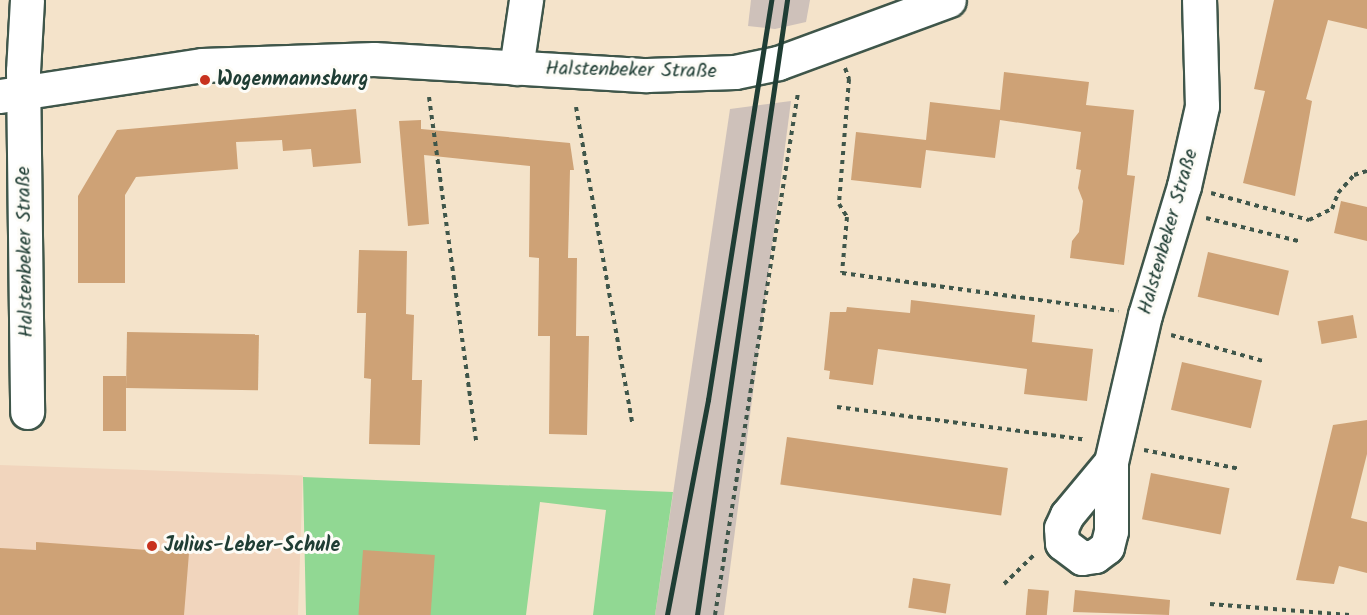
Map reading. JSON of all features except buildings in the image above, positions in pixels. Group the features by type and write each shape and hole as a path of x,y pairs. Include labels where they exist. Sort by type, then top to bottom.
{"street":[{"path":"12,94 27,0"},
{"name":"Halstenbeker Straße","path":"516,68 526,0"},
{"name":"Halstenbeker Straße","path":"27,412 12,94 202,65 374,59 647,75 711,74 761,68 836,43 949,0"},
{"name":"Halstenbeker Straße","path":"1114,453 1144,321 1181,198 1202,106 1199,0"}],"path":[{"path":"836,43 849,79 838,204 847,217 842,273 1144,321 1263,361"},
{"path":"715,615 798,93"},
{"path":"429,97 476,441"},
{"path":"576,108 632,422"},
{"path":"1181,198 1309,220 1332,209 1338,194 1354,175 1367,171"},
{"path":"1181,198 1298,241"},
{"path":"837,407 1114,453 1240,469"},
{"path":"1210,604 1350,615"}],"shaded area":[{"path":"751,0 810,0 806,22 775,29 748,26"},
{"path":"791,101 724,615 655,615 730,109"},
{"name":"Julius-Leber-Schule","path":"0,465 303,476 298,615 0,615"}],"green space":[{"path":"303,477 673,492 655,615 593,615 606,510 540,502 526,615 306,615"}],"railway":[{"path":"667,615 708,400 771,0"},
{"path":"697,615 787,0"}],"place":[{"name":"Wogenmannsburg","path":"205,80"},
{"name":"Julius-Leber-Schule","path":"152,546"}]}
